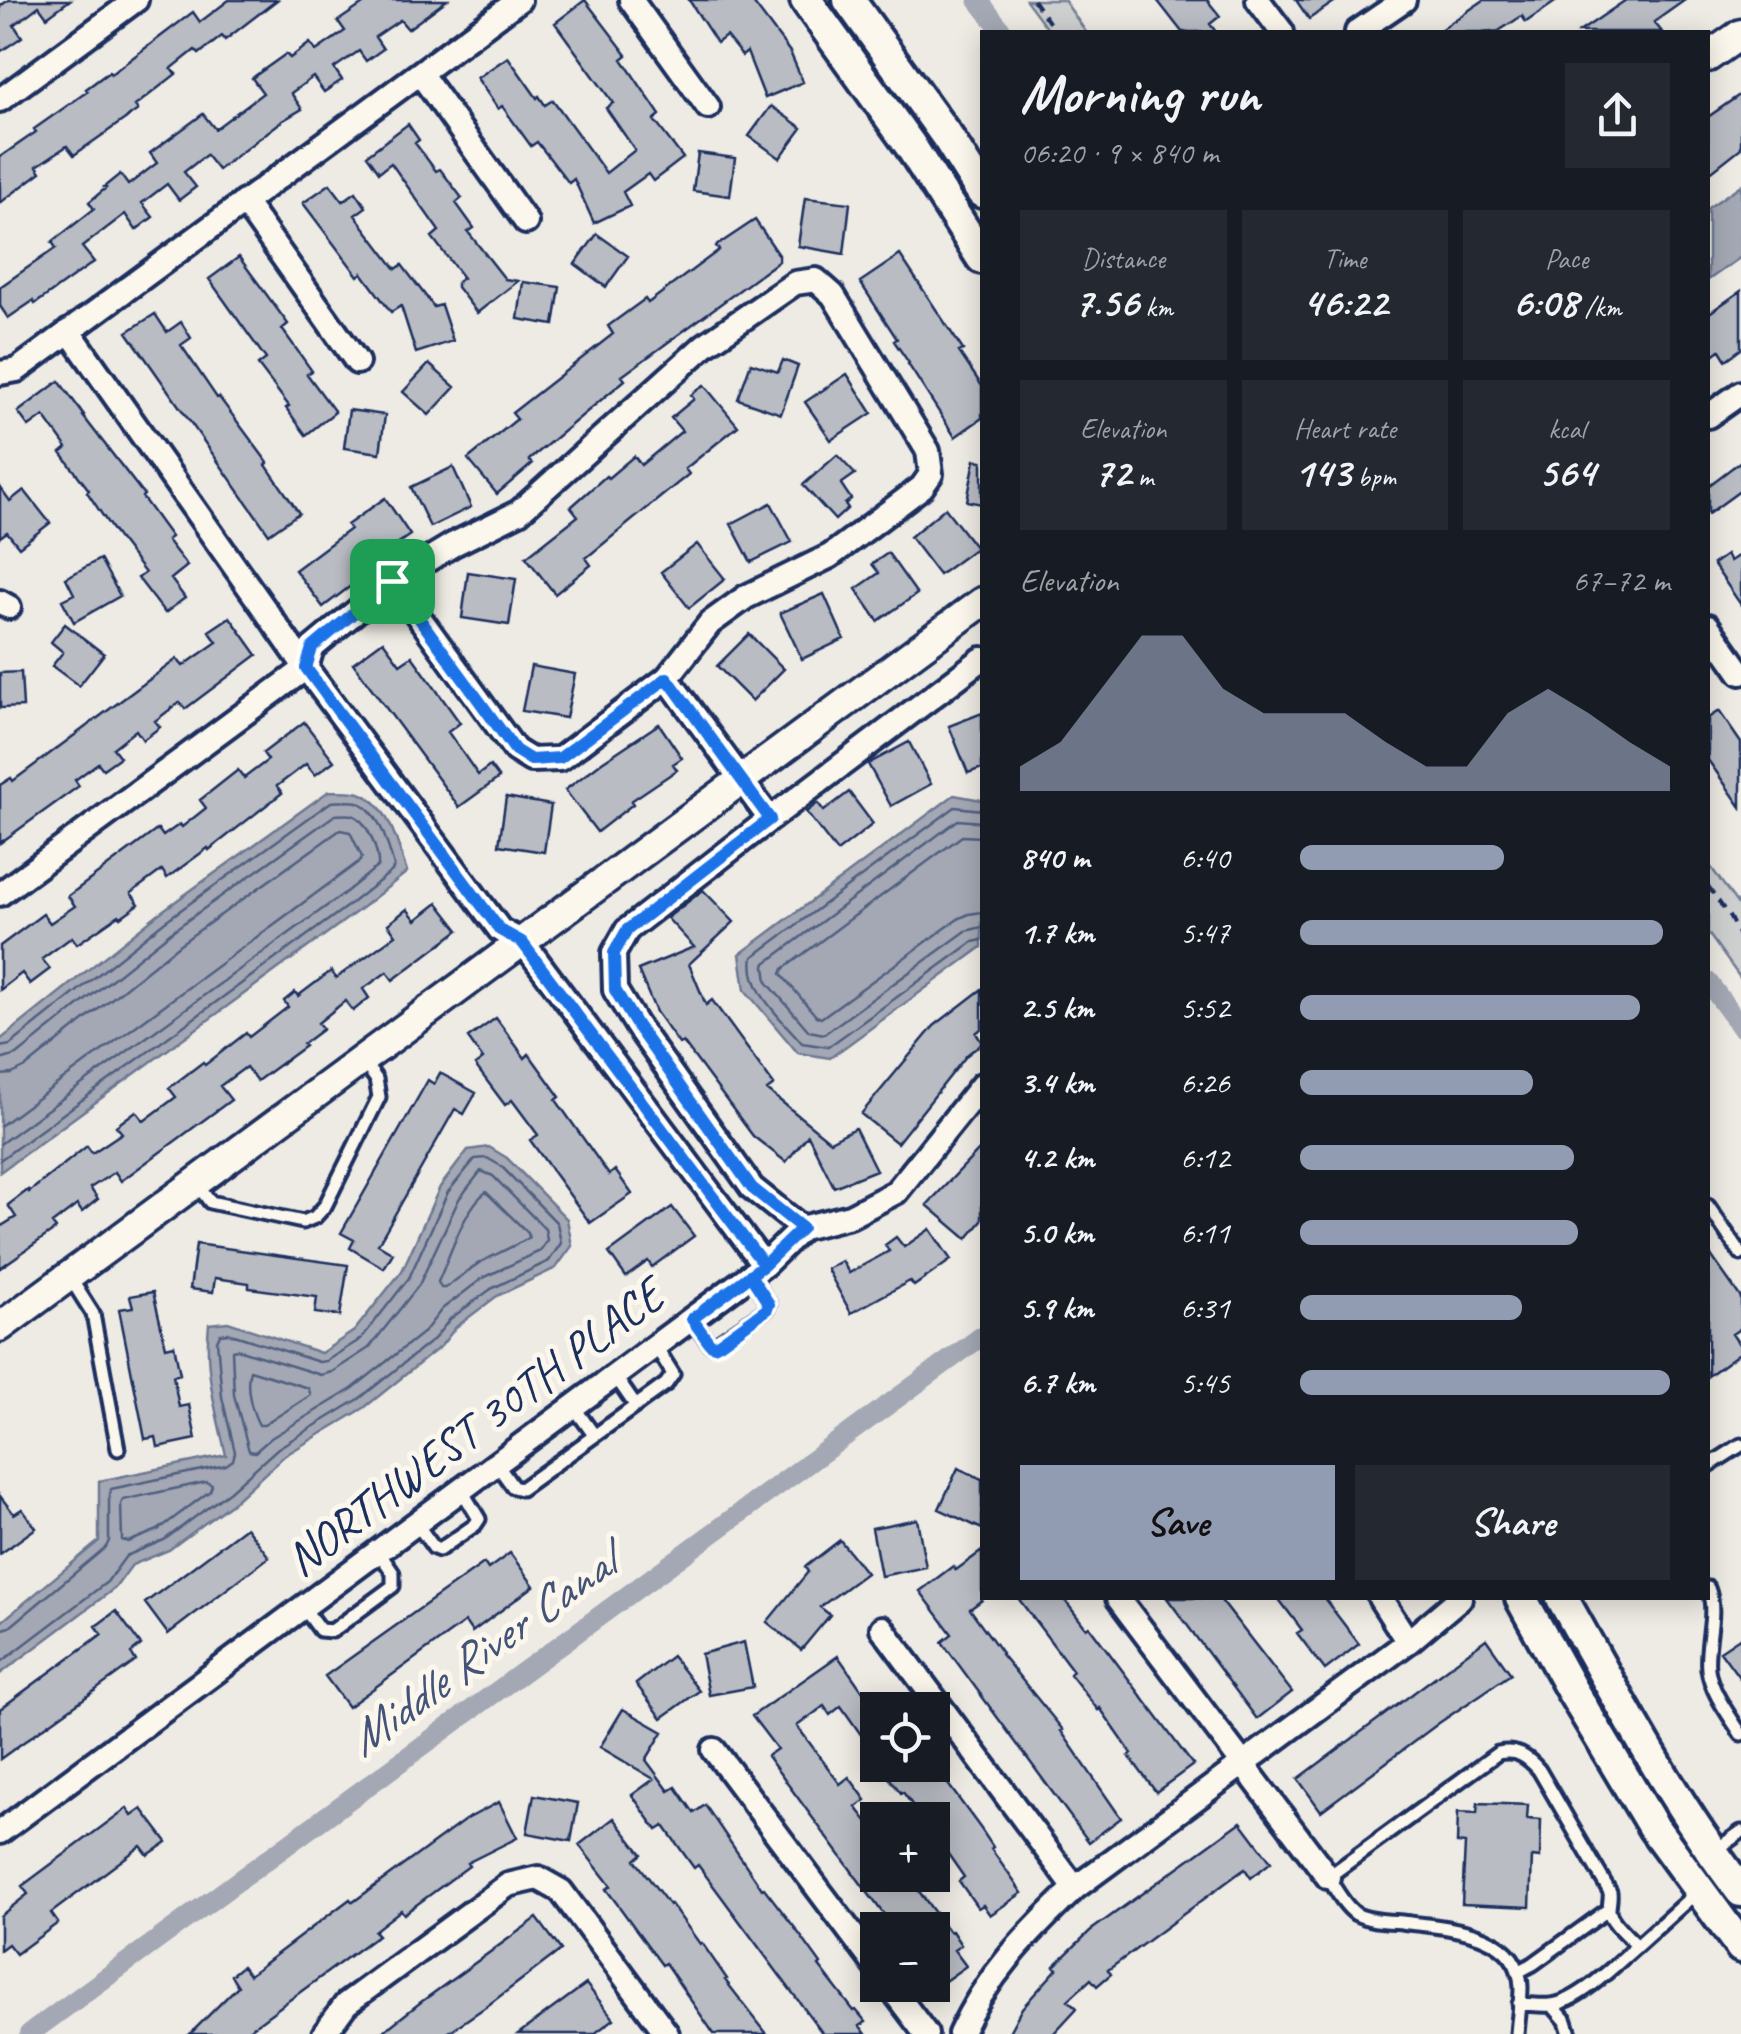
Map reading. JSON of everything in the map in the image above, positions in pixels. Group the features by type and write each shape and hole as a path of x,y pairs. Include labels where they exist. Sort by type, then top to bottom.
{"main road":[{"path":"806,0 910,145 980,255"},
{"path":"848,0 980,189"},
{"path":"1521,1600 1654,1828 1741,1948"},
{"path":"1563,1600 1661,1773 1741,1891"}],"street":[{"path":"0,100 136,0"},
{"path":"0,372 16,370 519,0"},
{"path":"631,0 708,107"},
{"path":"1258,0 1280,30"},
{"path":"1360,30 1404,0"},
{"path":"1710,56 1741,34"},
{"path":"420,73 526,222"},
{"path":"244,202 357,362"},
{"path":"0,894 306,668 312,648 392,581 519,512 705,345 795,283 816,280 833,295 928,451 931,474 922,488 830,556 746,597 710,623 667,678 560,758 531,760 515,750 392,581"},
{"path":"69,332 306,668 500,930 522,942 757,1270"},
{"path":"1710,415 1741,393"},
{"path":"0,1327 980,603"},
{"path":"1710,628 1737,658"},
{"path":"980,662 627,930 614,953 615,990 637,1026 752,1188 802,1228 850,1216 896,1192 980,1087"},
{"path":"667,678 770,819"},
{"name":"NORTHWEST 30TH PLACE","path":"0,1832 692,1319 757,1270 802,1228"},
{"path":"1120,1600 1328,1876"},
{"path":"1381,1600 1408,1642"},
{"path":"960,2034 1004,1964 1075,1888 1408,1642 1458,1600"},
{"path":"882,1628 1075,1888"},
{"path":"714,1750 860,1945"},
{"path":"324,2034 346,2004 508,1885 538,1878 561,1891 662,2032"},
{"path":"902,2002 926,2034"}],"lane":[{"path":"196,1183 210,1202 303,1222 314,1218 325,1206 378,1097 376,1078 362,1060"},
{"path":"1710,1209 1741,1254"},
{"path":"692,1319 714,1346 767,1309 769,1304 757,1270"},
{"path":"69,1276 93,1314 118,1449"},
{"path":"496,1463 513,1487 521,1489 666,1384 672,1377 671,1369 656,1346"},
{"path":"615,1376 635,1405"},
{"path":"574,1407 594,1435"},
{"path":"1710,1465 1741,1445"},
{"path":"416,1523 439,1550 476,1525 479,1519 461,1489"},
{"path":"302,1607 320,1630 332,1631 393,1586 393,1573 378,1551"},
{"path":"1710,1594 1708,1672 1741,1734"},
{"path":"1516,2034 1521,1985 1518,1972 1502,1950 1483,1936 1464,1930 1356,1914 1328,1876 1498,1753 1510,1750 1530,1760 1538,1770 1612,1901 1609,1909 1518,1972"},
{"path":"1713,1853 1741,1832"},
{"path":"1519,2004 1552,2005 1587,1988 1699,1890"},
{"path":"1609,1909 1612,1918 1637,1946"},
{"path":"1552,2005 1566,2021 1570,2034"}],"path":[{"path":"1034,0 1055,30"},
{"path":"1710,889 1741,940"}],"shaded area":[{"path":"1026,0 1064,0 1085,30 1048,30"},
{"path":"1710,866 1741,909 1741,979 1710,936"}],"water":[{"path":"1741,185 1741,257 1710,279 1710,207"},
{"path":"329,791 359,793 380,808 392,828 407,872 0,1172 0,1040 158,914"},
{"path":"954,795 980,800 980,948 830,1058 798,1053 745,990 740,954"},
{"path":"489,1147 507,1158 567,1219 572,1246 556,1268 497,1296 364,1408 284,1456 237,1499 169,1550 132,1565 115,1588 0,1674 0,1623 99,1541 99,1481 226,1455 210,1374 209,1324 228,1322 321,1353 354,1331 402,1271 440,1187 468,1150"}],"building":[{"path":"9,0 70,0 47,17 39,6 14,25 22,37 0,52 0,6"},
{"path":"229,0 277,0 225,40 222,36 199,54 195,50 171,69 176,74 135,106 138,110 74,155 67,146 37,166 41,172 0,203 0,157 193,12 200,22"},
{"path":"369,0 447,0 408,29 400,20 375,37 383,49 366,61 359,51 334,68 342,80 324,92 313,77 291,93 302,109 218,170 206,155 184,172 196,187 179,200 167,184 142,203 153,217 136,230 125,214 82,247 94,262 35,304 33,301 8,318 0,306 0,287 56,248 52,242 94,209 89,202 104,187 120,174 128,185 157,163 150,153 203,114 215,129 263,93 252,78 310,43 316,51 345,31 338,21"},
{"path":"585,0 627,55 622,59 660,115 654,120 683,158 653,181 648,174 623,192 630,206 594,223 574,179 569,183 537,142 531,146 477,78 508,57 537,98 545,105 553,100 606,173 635,150 606,108 613,103 555,23"},
{"path":"689,0 751,0 790,52 803,82 765,98 747,52 742,56 726,36 717,43"},
{"path":"1157,0 1207,0 1220,16 1210,24 1214,30 1180,30"},
{"path":"1296,0 1337,0 1309,19"},
{"path":"1484,0 1558,0 1526,22 1522,16 1500,30 1440,30"},
{"path":"1626,0 1685,0 1654,22 1660,30 1582,30"},
{"path":"1741,94 1741,148 1710,172 1710,116"},
{"path":"771,106 802,128 780,158 749,136"},
{"path":"408,124 419,140 415,143 462,198 456,203 474,228 468,232 505,279 518,281 477,313 457,287 463,278 432,237 439,231 391,163 379,172 367,155"},
{"path":"698,153 735,158 730,196 693,191"},
{"path":"330,184 343,201 356,192 366,207 355,215 396,269 402,265 434,307 441,305 453,341 416,353 401,306 391,312 362,273 358,276 303,203"},
{"path":"805,198 850,203 844,254 798,246"},
{"path":"755,220 779,255 779,261 622,376 625,380 529,460 532,464 497,494 468,459 517,419 512,413 613,334 608,326 645,299 648,303 719,250 716,246"},
{"path":"597,234 628,256 606,287 575,264"},
{"path":"900,255 963,350 959,352 980,383 980,419 955,437 860,282"},
{"path":"239,257 288,324 282,329 312,371 307,374 335,412 306,435 258,365 266,359 209,279"},
{"path":"523,282 560,287 554,325 518,319"},
{"path":"1741,291 1741,349 1726,360 1720,350 1710,358 1710,313"},
{"path":"155,314 167,332 181,322 191,338 181,345 268,463 299,513 269,534 127,332"},
{"path":"783,360 798,366 781,414 738,399 751,363 778,372"},
{"path":"429,364 455,387 429,415 403,392"},
{"path":"847,374 872,413 831,440 805,402"},
{"path":"59,381 144,495 171,537 167,540 187,566 171,579 185,598 165,613 138,578 145,573 61,453 67,448 44,416 29,427 18,412"},
{"path":"704,385 738,426 685,469 689,474 586,558 591,565 555,594 526,557 578,516 571,507 606,476 634,456 641,465 682,431 671,418"},
{"path":"349,410 385,415 380,453 344,448"},
{"path":"837,455 855,474 841,484 851,499 845,504 848,508 835,520 803,485"},
{"path":"975,460 980,461 980,504 967,501"},
{"path":"1741,461 1741,490 1710,513 1710,484"},
{"path":"453,467 471,507 430,527 411,487"},
{"path":"0,487 10,501 24,490 50,523 19,547 7,532 0,537"},
{"path":"385,498 410,535 355,573 360,579 323,607 295,570"},
{"path":"771,503 792,542 751,562 731,524"},
{"path":"945,508 976,548 939,575 910,537"},
{"path":"697,544 725,579 689,608 661,572"},
{"path":"888,553 917,594 878,621 856,589 879,573 872,564"},
{"path":"1741,554 1741,605 1713,564 1726,555 1730,561"},
{"path":"100,559 120,596 74,622 62,600 74,594 66,578"},
{"path":"468,572 516,579 509,625 462,618"},
{"path":"824,594 844,639 802,659 780,613"},
{"path":"230,617 257,655 185,709 180,702 155,721 160,727 143,740 136,730 113,748 120,757 103,769 98,763 75,780 79,786 0,843 0,785 11,778 13,781 177,659 183,666 217,642 209,631"},
{"path":"65,624 104,654 79,686 52,666 63,652 51,642"},
{"path":"749,634 784,669 752,701 717,666"},
{"path":"383,641 400,664 412,656 460,723 448,732 478,775 490,766 499,778 459,807 353,663"},
{"path":"531,666 575,674 566,718 522,711"},
{"path":"21,672 23,707 0,708 0,673"},
{"path":"1719,711 1741,743 1741,807 1710,763 1710,717"},
{"path":"980,714 980,769 968,773 949,726"},
{"path":"304,722 334,761 315,775 306,764 277,786 282,793 209,850 167,878 162,870 131,893 139,904 77,944 72,937 42,959 50,969 30,984 22,973 0,990 0,946 43,914 50,923 75,906 68,896 158,829 163,836 180,824 182,827 206,808 200,800 238,770 244,778 268,760 263,753"},
{"path":"659,724 682,758 673,764 677,770 631,801 633,804 597,832 565,790"},
{"path":"909,742 931,784 891,806 868,764"},
{"path":"849,792 873,824 837,852 806,812 818,803 824,811"},
{"path":"506,797 551,805 544,852 499,845"},
{"path":"703,890 734,922 689,964 706,1005 712,1000 774,1085 767,1090 830,1141 855,1128 876,1170 834,1187 808,1135 786,1162 753,1136 656,1012 638,970 694,947 667,918"},
{"path":"438,903 459,930 393,980 387,972 363,989 369,998 353,1011 345,1001 318,1023 323,1029 305,1046 257,1081 246,1067 220,1086 231,1100 121,1181 115,1172 90,1188 98,1199 82,1212 77,1205 52,1224 56,1229 0,1268 0,1227 16,1217 8,1205 87,1146 92,1153 122,1133 116,1126 136,1111 144,1121 176,1097 169,1088 246,1033 249,1037 288,1007 284,1001 295,992 298,996 331,971 336,978 396,935 388,924 407,909 416,920"},
{"path":"980,991 980,1030 976,1033 980,1045 967,1055 897,1143 861,1114 934,1026"},
{"path":"496,1018 560,1097 556,1100 609,1175 615,1170 632,1194 590,1223 530,1140 538,1135 512,1100 505,1105 475,1065 483,1059 468,1038"},
{"path":"440,1073 476,1093 464,1114 455,1109 378,1244 393,1253 384,1268 350,1248 354,1240 341,1233 428,1080 434,1084"},
{"path":"980,1149 980,1223 967,1239 927,1205"},
{"path":"672,1207 694,1236 652,1267 648,1261 626,1277 609,1253"},
{"path":"930,1229 951,1260 914,1286 910,1281 851,1313 827,1269 842,1261 849,1273 889,1251 885,1245 896,1237 904,1247"},
{"path":"196,1244 348,1265 340,1316 315,1313 317,1297 249,1288 249,1283 215,1278 213,1292 190,1289"},
{"path":"1710,1254 1741,1298 1741,1328 1732,1334 1741,1352 1710,1375"},
{"path":"153,1292 166,1347 174,1345 180,1374 173,1376 179,1407 189,1405 196,1439 158,1447 156,1437 145,1439 119,1309 133,1307 130,1296"},
{"path":"958,1468 980,1478 980,1528 939,1509"},
{"path":"0,1496 14,1514 22,1509 36,1528 0,1554"},
{"path":"917,1519 926,1567 881,1576 872,1528"},
{"path":"246,1527 269,1557 168,1634 145,1603"},
{"path":"840,1540 866,1573 820,1607 830,1615 801,1650 767,1622 808,1572 805,1567"},
{"path":"980,1552 982,1600 970,1609 1063,1730 1121,1818 1089,1842 942,1642 952,1634 920,1591 953,1566 956,1570"},
{"path":"510,1553 534,1586 472,1632 465,1622 348,1707 325,1676 484,1563 488,1569"},
{"path":"1020,1600 1065,1600 1086,1628 1089,1626 1193,1765 1156,1792 1100,1708 1070,1674 1073,1671"},
{"path":"1168,1600 1221,1600 1292,1692 1257,1719"},
{"path":"1280,1600 1326,1600 1359,1644 1325,1670 1297,1633 1302,1630"},
{"path":"116,1611 141,1645 131,1653 136,1661 0,1759 0,1709 102,1634 96,1626"},
{"path":"1741,1637 1741,1680 1720,1651"},
{"path":"1486,1639 1511,1674 1321,1811 1298,1779"},
{"path":"744,1642 753,1687 709,1695 701,1654"},
{"path":"672,1656 699,1691 662,1718 636,1684"},
{"path":"838,1656 863,1692 860,1692 860,1733 841,1706 830,1715 824,1706 797,1726 840,1784 849,1777 866,1800 856,1807 860,1812 860,1882 767,1756 777,1749 752,1716"},
{"path":"623,1709 663,1732 646,1760 669,1791 676,1787 694,1813 705,1805 819,1966 866,2022 860,2026 866,2034 823,2034 698,1865 694,1868 664,1826 657,1830 632,1795 654,1779 600,1747"},
{"path":"892,1782 946,1782 1022,1893 990,1915 983,1905 978,1908 959,1881 964,1877 950,1857 950,1802 910,1802"},
{"path":"534,1795 578,1803 571,1841 527,1833"},
{"path":"499,1802 517,1838 467,1863 469,1866 404,1914 401,1910 374,1931 378,1935 243,2034 190,2034 238,1986 231,1975 242,1966 249,1975 350,1899 353,1902 465,1820"},
{"path":"1478,1803 1528,1805 1527,1819 1541,1820 1540,1858 1532,1857 1530,1907 1462,1904 1465,1844 1457,1843 1458,1812 1477,1813"},
{"path":"127,1808 132,1816 142,1809 167,1842 148,1855 141,1846 51,1913 58,1923 16,1954 8,1944 0,1950 0,1916 28,1894 22,1886"},
{"path":"614,1818 642,1854 635,1860 702,1943 767,2034 714,2034 665,1963 662,1965 606,1889 611,1886 579,1845"},
{"path":"1241,1822 1271,1862 1251,1878 1245,1869 1235,1876 1108,1970 1111,1974 1097,1986 1091,1979 1068,2000 1077,2008 1053,2034 1008,2034 1022,2008 1057,1969 1054,1966 1090,1931"},
{"path":"867,1892 920,1892 934,1912 882,1912"},
{"path":"537,1918 561,1950 487,2006 446,2034 380,2034 421,2002"},
{"path":"950,1932 961,1945 954,1950 966,1966 950,1977"},
{"path":"586,1984 614,2019 594,2034 518,2034"}],"waterway":[{"path":"978,0 1001,30"},
{"path":"1710,985 1741,1027"},
{"name":"Middle River Canal","path":"29,2034 980,1337"}],"route":[{"path":"392,581 312,648 306,668 500,930 522,942 764,1265 750,1275 692,1319 714,1346 767,1309 767,1298 750,1275 764,1265 802,1228 752,1188 637,1026 615,990 614,953 627,930 770,819 667,678 560,758 531,760 515,750 392,581"}]}
